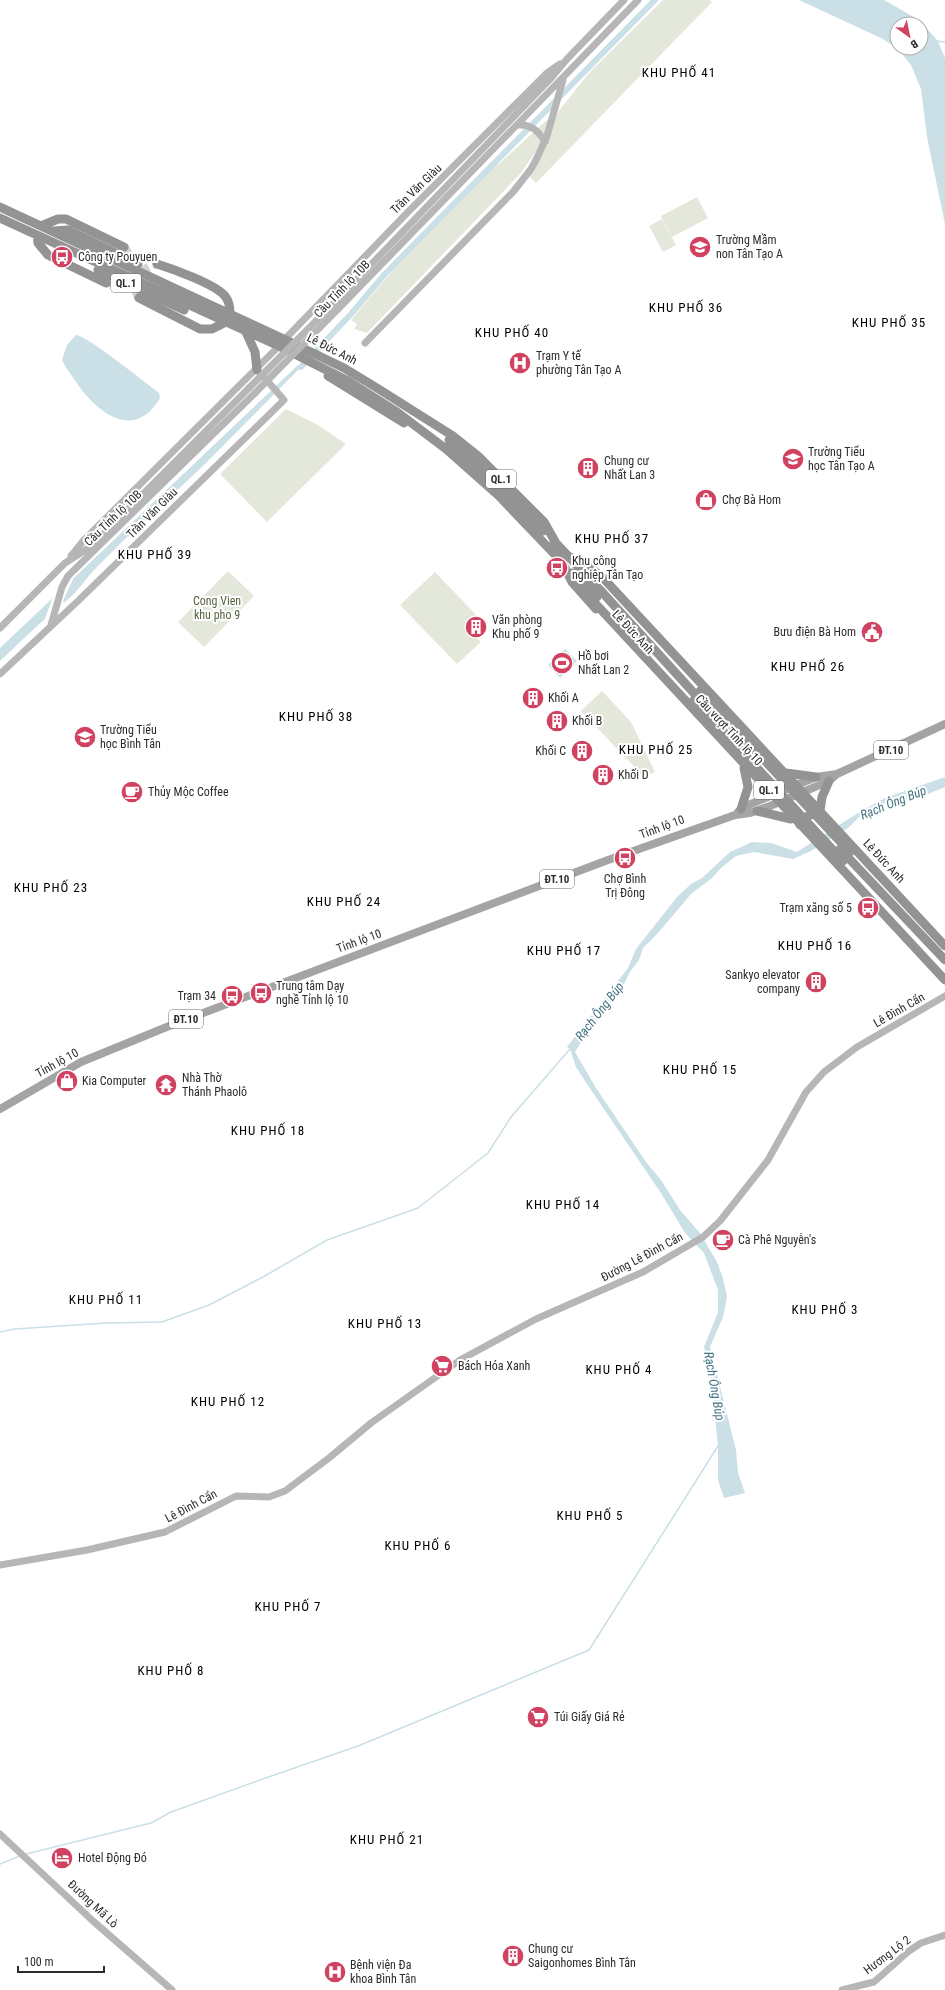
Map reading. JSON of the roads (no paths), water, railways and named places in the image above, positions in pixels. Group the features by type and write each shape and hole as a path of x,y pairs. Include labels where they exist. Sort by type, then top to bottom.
{"highway":[{"name":"Lê Đức Anh","path":"0,207 53,231 68,230 198,293 244,330 282,342"},
{"name":"Lê Đức Anh","path":"0,218 48,240 56,251 166,302 196,314 228,318 282,342 309,357 360,377 433,425 557,544 578,589 837,869"},
{"path":"41,226 58,219 66,219 124,246"},
{"path":"37,235 38,243 48,255 106,283"},
{"path":"139,298 200,329 212,329 228,318 228,302 220,291 181,272 157,264"},
{"path":"244,330 255,352 257,370"},
{"name":"Lê Đức Anh","path":"309,357 321,371 378,408 407,425 426,432 499,496 565,559 592,569 604,579 804,792 945,946"},
{"name":"Cầu vượt Tỉnh lộ 10","path":"565,559 582,571 599,595 945,980"},
{"name":"Cầu vượt Tỉnh lộ 10","path":"565,559 581,582 599,595 679,678 945,960"},
{"name":"Cầu vượt Tỉnh lộ 10","path":"599,595 945,954"},
{"name":"Cầu vượt Tỉnh lộ 10","path":"599,595 945,972"},
{"path":"705,727 714,725 720,720 725,709"},
{"path":"738,812 748,787 743,767 757,760 762,747"},
{"path":"786,773 816,777"},
{"path":"799,827 808,816 820,811 824,791 829,781"},
{"path":"756,811 791,818"},
{"path":"837,869 844,860 851,855 860,853"},
{"name":"QL.1","path":"837,869 945,985"}],"main road":[{"name":"Trần Văn Giàu","path":"0,628 67,562 84,540 257,370 282,342 408,212 547,73 566,59 624,0"},
{"name":"Cầu Tỉnh lộ 10B","path":"51,626 62,587 68,576 279,369 519,125 638,0"},
{"name":"Trần Văn Giàu","path":"560,68 566,59"},
{"name":"Cầu Tỉnh lộ 10B","path":"67,562 95,541 302,336 560,68"},
{"path":"365,343 513,192 531,169 545,139 564,78"},
{"path":"519,125 534,128 545,139"},
{"name":"Trần Văn Giàu","path":"0,674 284,400 257,370"},
{"name":"Tỉnh lộ 10","path":"738,812 756,811 778,804 829,781 837,774 945,724"},
{"name":"Tỉnh lộ 10","path":"0,1109 77,1064 179,1022 556,879 738,812 770,796 816,777 837,774"},
{"name":"Lê Đình Cẩn","path":"863,1043 945,996"},
{"name":"Đường Lê Đình Cẩn","path":"371,1423 448,1368 474,1352 536,1319 637,1275 703,1237 720,1220 768,1160 806,1092 824,1072 863,1043"},
{"name":"Lê Đình Cẩn","path":"0,1565 83,1551 165,1532 236,1496 269,1497 284,1491 303,1478 371,1423"},
{"name":"Đường Mã Lò","path":"0,1834 93,1921 172,1990"},
{"name":"Hương Lộ 2","path":"842,1990 874,1982 909,1951 921,1943 945,1935"}],"water":[{"path":"799,0 884,0 912,16 889,16 889,43"},
{"path":"929,31 938,41 945,58 945,224 927,137 921,89 911,65 904,56 929,56"},
{"path":"76,335 102,350 159,393 160,398 149,412 138,419 126,420 114,417 103,411 92,402 82,391 62,360 67,345"},
{"path":"298,365 301,367 204,465 124,540 93,571 74,594 0,661 0,648"},
{"name":"Hồ bơi Nhất Lan 2","path":"565,649 577,661 560,678 548,665"},
{"name":"Rạch Ông Búp","path":"945,777 945,787 913,800 886,803 859,817 848,828 811,851 793,859 754,852 736,856 722,867 712,878 691,894 658,933 643,948 639,960 630,972 624,984 586,1034 575,1052 596,1088 646,1162 661,1180 680,1210 700,1233 717,1262 723,1278 727,1297 723,1317 710,1347 736,1450 738,1473 745,1493 724,1498 718,1480 718,1446 711,1376 704,1347 718,1312 718,1290 704,1253 685,1233 661,1193 576,1067 570,1049 567,1047 628,968 636,949 677,897 691,884 702,878 730,852 752,842 771,843 797,852 861,811 885,798"}],"waterway":[{"path":"301,367 351,314 385,274 655,0"},
{"path":"937,41 945,42"},
{"path":"0,1332 15,1329 106,1323 162,1322 209,1305 263,1277 327,1240 418,1208 488,1153 511,1117 570,1049"},
{"path":"26,1854 151,1823 171,1812 358,1746 589,1650 718,1446"},
{"path":"0,1864 20,1856"}],"tunnel":[{"path":"106,283 118,280 126,270 128,258 124,247"},
{"path":"139,298 136,288 139,277 147,268 157,264"}],"place":[{"name":"Trường Mầm non Tân Tạo A","path":"700,247"},
{"name":"Công ty Pouyuen","path":"62,257"},
{"name":"Trạm Y tế phường Tân Tạo A","path":"520,363"},
{"name":"Trường Tiểu học Tân Tạo A","path":"793,459"},
{"name":"Chung cư Nhất Lan 3","path":"588,468"},
{"name":"Chợ Bà Hom","path":"706,500"},
{"name":"Khu công nghiệp Tân Tạo","path":"557,568"},
{"name":"Văn phòng Khu phố 9","path":"476,627"},
{"name":"Bưu điện Bà Hom","path":"872,632"},
{"name":"Hồ bơi Nhất Lan 2","path":"562,663"},
{"name":"Khối A","path":"533,698"},
{"name":"Khối B","path":"557,721"},
{"name":"Trường Tiểu học Bình Tân","path":"85,737"},
{"name":"Khối C","path":"582,751"},
{"name":"Khối D","path":"603,775"},
{"name":"Thủy Mộc Coffee","path":"132,792"},
{"name":"Chợ Bình Trị Đông","path":"625,858"},
{"name":"Trạm xăng số 5","path":"868,908"},
{"name":"Sankyo elevator company","path":"816,982"},
{"name":"Trung tâm Dạy nghề Tỉnh lộ 10","path":"261,993"},
{"name":"Trạm 34","path":"232,996"},
{"name":"Kia Computer","path":"67,1081"},
{"name":"Nhà Thờ Thánh Phaolô","path":"166,1085"},
{"name":"Cà Phê Nguyễn's","path":"723,1240"},
{"name":"Bách Hóa Xanh","path":"442,1366"},
{"name":"Túi Giấy Giá Rẻ","path":"538,1717"},
{"name":"Hotel Động Đó","path":"62,1858"},
{"name":"Chung cư Saigonhomes Bình Tân","path":"513,1956"},
{"name":"Bệnh viện Đa khoa Bình Tân","path":"335,1972"}],"district":[{"name":"KHU PHỐ 41","path":"679,72"},
{"name":"KHU PHỐ 36","path":"686,307"},
{"name":"KHU PHỐ 35","path":"889,322"},
{"name":"KHU PHỐ 40","path":"512,332"},
{"name":"KHU PHỐ 37","path":"612,538"},
{"name":"KHU PHỐ 39","path":"155,554"},
{"name":"KHU PHỐ 26","path":"808,666"},
{"name":"KHU PHỐ 38","path":"316,716"},
{"name":"KHU PHỐ 25","path":"656,749"},
{"name":"KHU PHỐ 23","path":"51,887"},
{"name":"KHU PHỐ 24","path":"344,901"},
{"name":"KHU PHỐ 16","path":"815,945"},
{"name":"KHU PHỐ 17","path":"564,950"},
{"name":"KHU PHỐ 15","path":"700,1069"},
{"name":"KHU PHỐ 18","path":"268,1130"},
{"name":"KHU PHỐ 14","path":"563,1204"},
{"name":"KHU PHỐ 11","path":"106,1299"},
{"name":"KHU PHỐ 3","path":"825,1309"},
{"name":"KHU PHỐ 13","path":"385,1323"},
{"name":"KHU PHỐ 4","path":"619,1369"},
{"name":"KHU PHỐ 12","path":"228,1401"},
{"name":"KHU PHỐ 5","path":"590,1515"},
{"name":"KHU PHỐ 6","path":"418,1545"},
{"name":"KHU PHỐ 7","path":"288,1606"},
{"name":"KHU PHỐ 8","path":"171,1670"},
{"name":"KHU PHỐ 21","path":"387,1839"}],"park label":[{"name":"Cong Vien khu pho 9","path":"217,608"}]}
